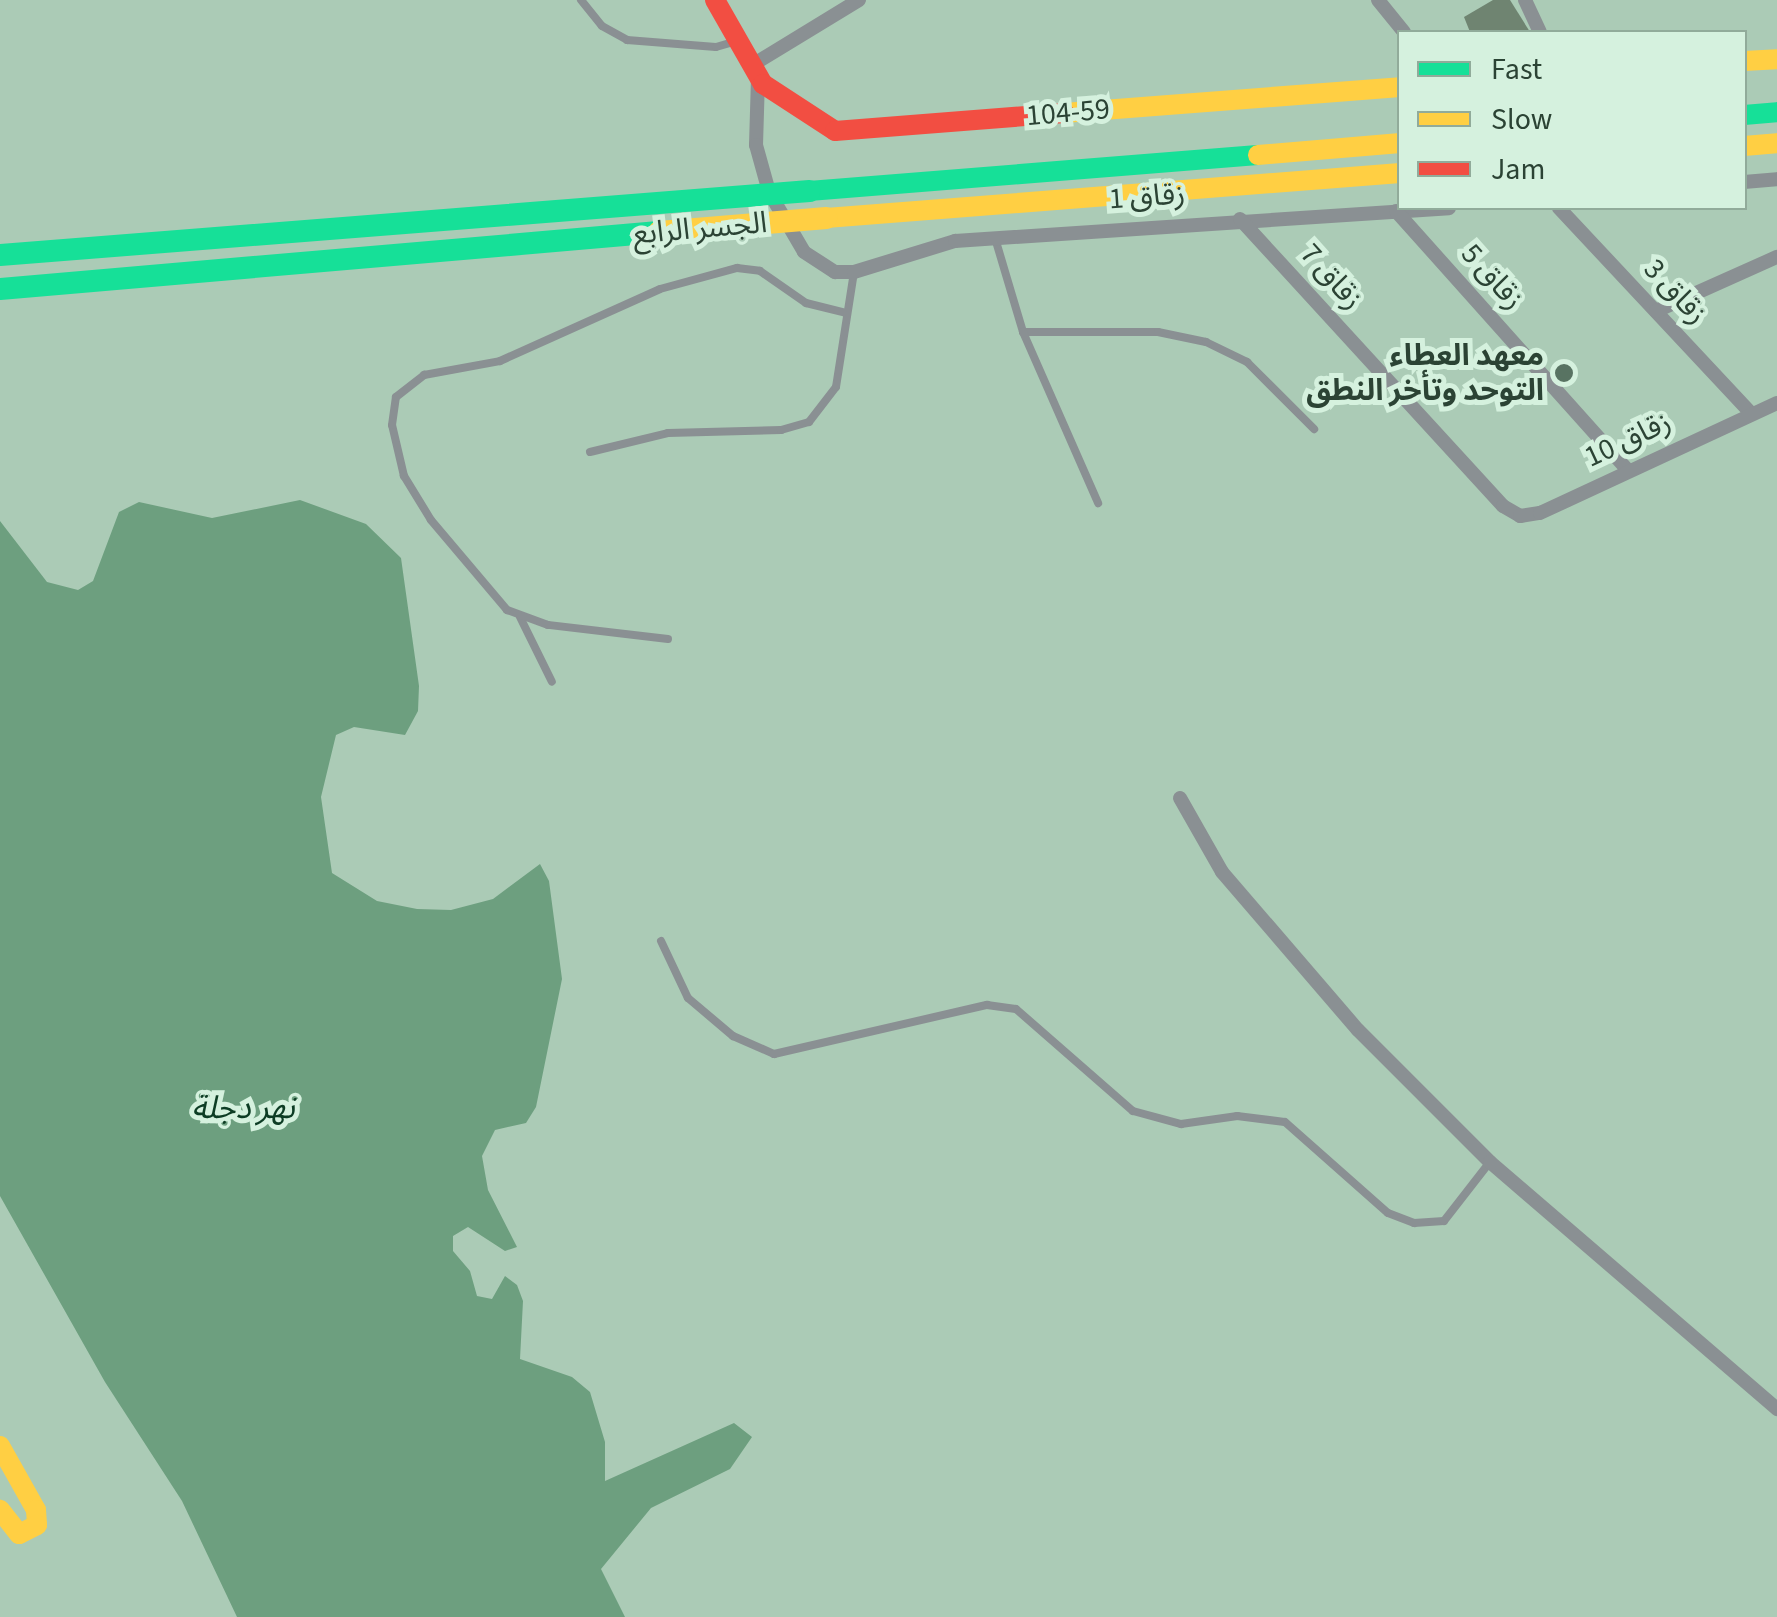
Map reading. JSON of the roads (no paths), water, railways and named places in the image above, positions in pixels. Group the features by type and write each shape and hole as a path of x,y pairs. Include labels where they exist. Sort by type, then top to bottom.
{"main road":[{"path":"715,0 756,69"},
{"path":"1747,61 1777,59"},
{"name":"104-59","path":"756,69 806,118 842,131 1397,86"},
{"path":"1747,115 1777,112"},
{"name":"الجسر الرابع","path":"0,255 1397,143"},
{"path":"1747,146 1777,144"},
{"name":"الجسر الرابع","path":"0,288 1397,173"},
{"path":"0,1446 36,1510 37,1525 19,1534 0,1510"}],"street":[{"path":"854,272 826,269 810,259 770,192 756,145 756,69 860,0"},
{"path":"1378,0 1402,30"},
{"path":"1525,0 1539,30"},
{"path":"1747,182 1777,178"},
{"name":"زقاق 1","path":"854,272 936,245 995,238 1414,210"},
{"name":"زقاق 3","path":"1561,210 1751,413"},
{"name":"زقاق 5","path":"1396,211 1627,469"},
{"name":"زقاق 7","path":"1240,219 1502,506"},
{"path":"1656,311 1777,257"},
{"name":"زقاق 10","path":"1502,506 1520,516 1540,513 1627,469 1777,403"},
{"path":"1180,798 1222,872 1358,1030 1490,1162 1777,1409"}],"lane":[{"path":"582,0 602,26 627,40 716,47 741,39"},
{"path":"995,238 1023,332 1098,503"},
{"path":"668,640 520,616 507,610 430,520 404,476 392,408 404,388 436,371 510,357 660,290 737,268 760,271 806,303 843,312"},
{"path":"590,452 668,433 780,430 809,422 836,388 843,312 854,272"},
{"path":"1023,332 1158,332 1206,342 1247,362 1314,429"},
{"path":"520,616 552,682"},
{"path":"661,942 688,998 732,1036 774,1054 987,1005 1016,1008 1133,1111 1182,1124 1237,1116 1284,1122 1388,1212 1414,1223 1444,1221 1490,1162"}],"water":[{"name":"نهر دجلة","path":"300,500 366,524 401,558 419,686 418,711 405,735 354,727 336,735 321,797 332,873 377,901 417,909 451,910 493,899 540,864 549,881 562,979 536,1107 526,1123 495,1130 482,1156 488,1190 517,1247 505,1251 468,1227 453,1236 453,1251 470,1271 477,1296 492,1299 505,1276 517,1285 523,1301 520,1359 572,1377 590,1392 605,1442 605,1481 734,1423 752,1437 730,1469 651,1508 601,1569 625,1617 237,1617 182,1501 105,1382 0,1196 0,521 47,582 78,590 93,581 119,512 139,502 212,518"}],"place":[{"name":"معهد العطاء التوحد وتأخر النطق","path":"1564,373"}]}
